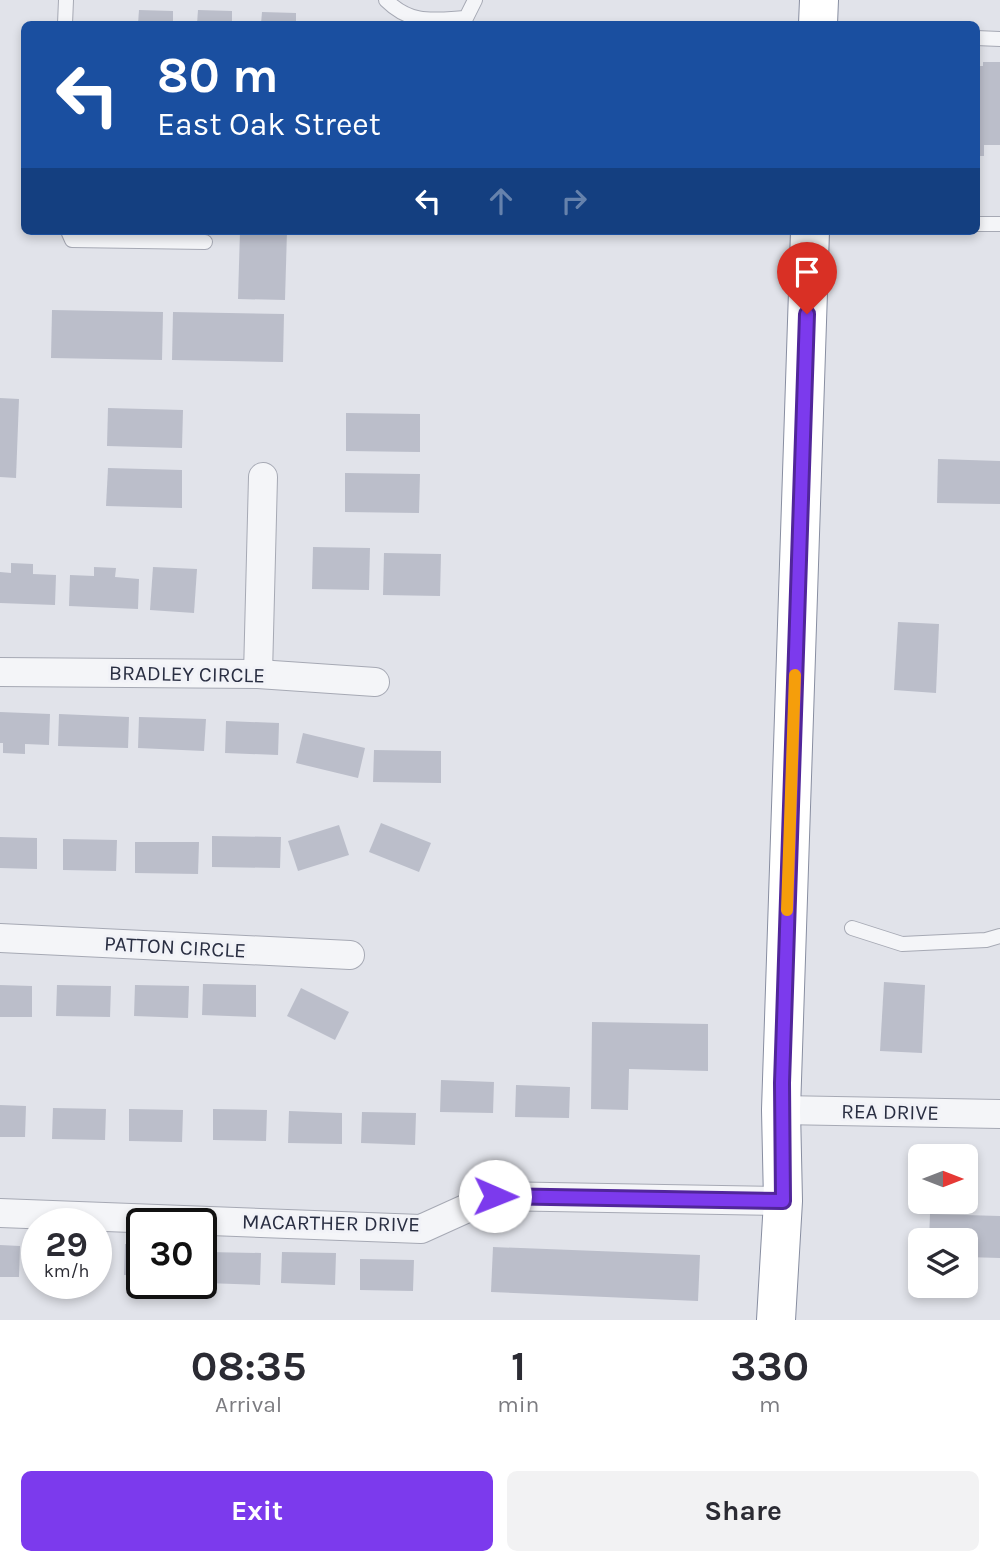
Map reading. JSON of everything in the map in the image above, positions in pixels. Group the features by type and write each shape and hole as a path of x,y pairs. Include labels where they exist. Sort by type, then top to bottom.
{"highway":[{"path":"818,21 819,0"},
{"path":"776,1320 783,1201 781,1110 810,235"}],"street":[{"path":"258,674 263,477"},
{"name":"BRADLEY CIRCLE","path":"0,672 258,674 375,682"},
{"name":"PATTON CIRCLE","path":"0,938 350,955"},
{"name":"REA DRIVE","path":"781,1110 1000,1114"},
{"name":"MACARTHER DRIVE","path":"0,1213 421,1229 495,1196 783,1201"}],"lane":[{"path":"65,21 66,0"},
{"path":"386,0 397,10 423,21 466,18 475,0"},
{"path":"980,38 1000,39"},
{"path":"980,224 1000,224"},
{"path":"70,235 72,240 205,242"},
{"path":"852,928 902,944 986,940 1000,936"}],"building":[{"path":"139,10 173,11 173,21 138,21"},
{"path":"198,10 232,11 232,21 197,21"},
{"path":"262,12 296,13 296,21 261,21"},
{"path":"983,62 1000,62 1000,145 984,145 984,156 980,156 980,66 983,66"},
{"path":"240,235 287,235 285,300 238,299"},
{"path":"52,310 163,312 162,360 51,358"},
{"path":"173,312 284,314 283,362 172,360"},
{"path":"0,398 19,399 16,478 0,477"},
{"path":"108,408 183,410 182,448 107,446"},
{"path":"346,413 420,414 420,452 346,451"},
{"path":"938,459 1000,461 1000,504 937,503"},
{"path":"108,468 182,470 182,508 106,506"},
{"path":"345,473 420,474 419,513 345,512"},
{"path":"313,547 370,548 369,590 312,589"},
{"path":"384,553 441,554 440,596 383,595"},
{"path":"11,563 33,564 33,574 56,575 55,605 0,603 0,572 11,573"},
{"path":"94,567 116,568 115,577 139,579 138,609 69,606 70,575 94,576"},
{"path":"153,567 197,569 194,613 150,610"},
{"path":"898,622 939,624 936,693 894,690"},
{"path":"0,712 50,714 49,745 25,744 25,754 3,753 3,743 0,743"},
{"path":"59,714 129,717 128,748 58,746"},
{"path":"139,717 206,719 204,751 138,748"},
{"path":"226,721 279,723 278,755 225,753"},
{"path":"303,733 365,748 358,778 296,763"},
{"path":"374,750 441,751 441,783 373,782"},
{"path":"381,823 431,843 419,872 369,852"},
{"path":"339,825 349,855 298,871 288,841"},
{"path":"212,836 281,837 280,868 212,867"},
{"path":"0,837 37,838 37,869 0,868"},
{"path":"63,839 117,840 116,871 63,870"},
{"path":"135,842 199,842 198,874 135,873"},
{"path":"884,982 925,985 922,1053 880,1051"},
{"path":"203,984 256,985 256,1017 202,1015"},
{"path":"0,985 32,986 32,1017 0,1017"},
{"path":"57,985 111,986 110,1017 56,1016"},
{"path":"135,985 189,986 188,1018 134,1016"},
{"path":"301,988 349,1012 335,1040 287,1016"},
{"path":"592,1022 708,1024 708,1071 629,1069 628,1110 591,1109"},
{"path":"441,1080 494,1082 493,1113 440,1112"},
{"path":"516,1085 570,1087 569,1118 515,1117"},
{"path":"0,1105 26,1106 25,1137 0,1137"},
{"path":"53,1108 106,1109 105,1140 52,1139"},
{"path":"129,1109 183,1110 182,1142 129,1141"},
{"path":"213,1109 267,1110 266,1141 213,1140"},
{"path":"289,1111 342,1113 342,1144 288,1143"},
{"path":"362,1112 416,1113 415,1145 361,1143"},
{"path":"930,1214 1000,1216 1000,1258 978,1257 978,1228 929,1228"},
{"path":"125,1244 126,1244 126,1275"},
{"path":"0,1245 20,1246 19,1277 0,1277"},
{"path":"493,1247 700,1255 698,1301 491,1292"},
{"path":"217,1252 261,1253 260,1285 217,1283"},
{"path":"282,1252 336,1253 335,1285 281,1283"},
{"path":"360,1259 414,1260 413,1291 360,1290"}],"slow traffic":[{"path":"787,910 795,675"}],"route":[{"path":"495,1196 783,1201 781,1110 807,314"}]}
